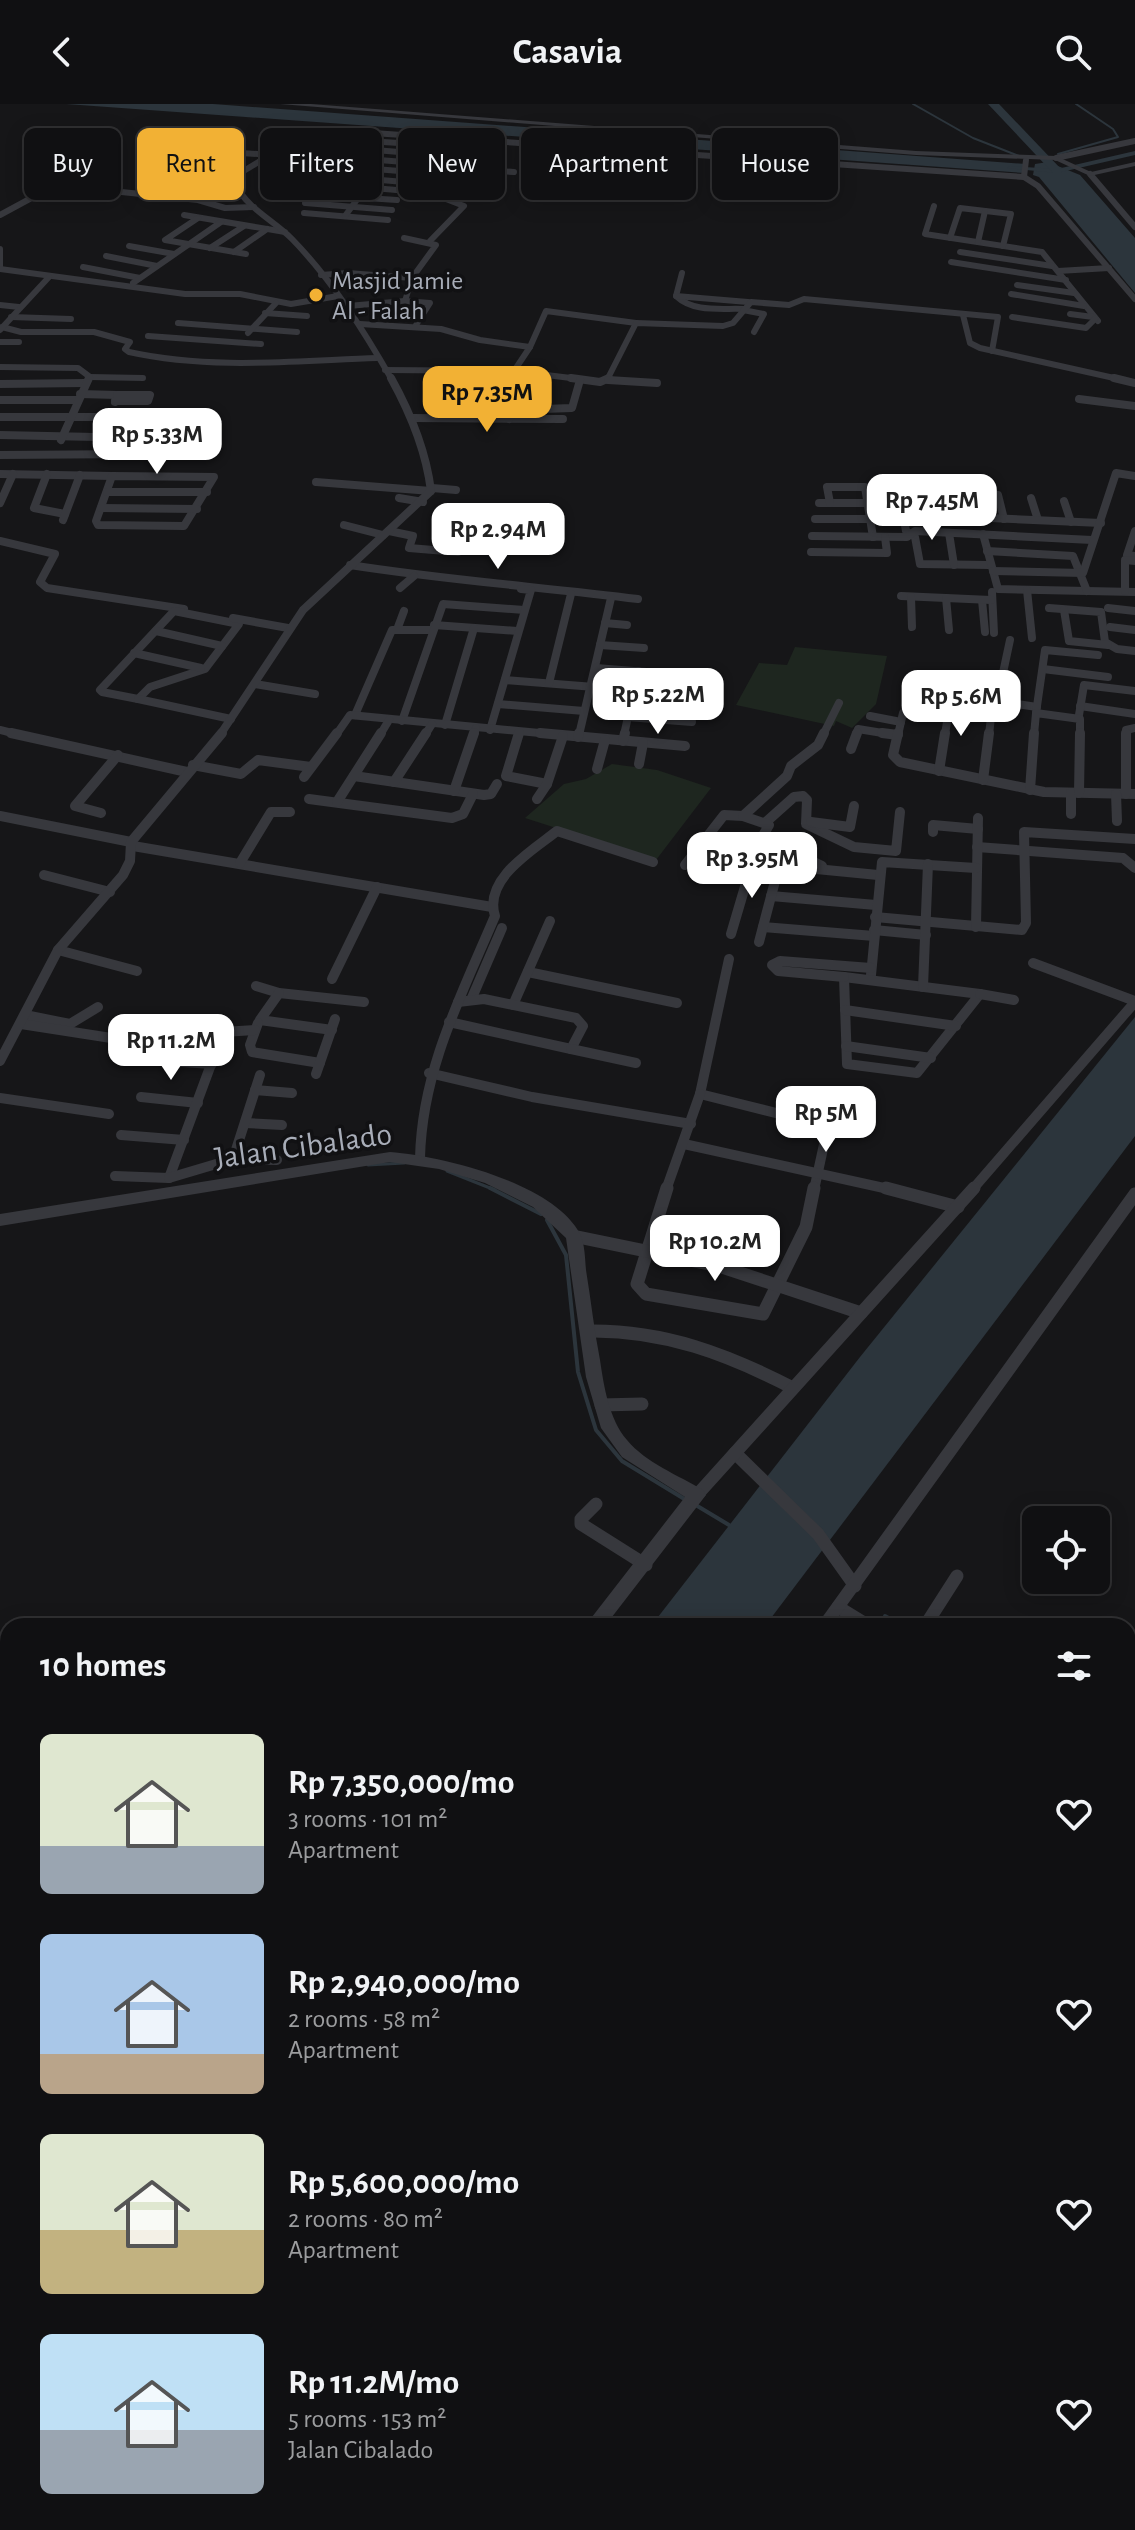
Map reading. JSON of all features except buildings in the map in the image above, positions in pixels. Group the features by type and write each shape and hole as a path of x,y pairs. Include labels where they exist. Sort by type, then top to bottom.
{"street":[{"path":"284,104 1029,161 1056,160 1135,141"},
{"path":"505,138 1026,176 1135,299"},
{"path":"382,142 397,143"},
{"path":"382,165 397,143"},
{"path":"382,150 398,152"},
{"path":"1056,160 1085,173 1135,227"},
{"path":"382,161 398,162"},
{"path":"1026,176 1029,161"},
{"path":"0,1061 58,950 123,875 132,844 231,719 288,628 350,565 423,502 431,489 412,418 360,324 285,232 236,189 235,178 260,163"},
{"path":"1085,173 1135,164"},
{"path":"505,172 514,172"},
{"path":"0,215 48,189 112,191 218,203 225,208 254,207"},
{"path":"382,199 397,200"},
{"path":"345,216 356,200"},
{"path":"430,241 464,206 449,200"},
{"path":"305,203 392,210"},
{"path":"934,206 925,234 1044,253 1095,319"},
{"path":"950,238 960,208 1011,214 1003,246"},
{"path":"978,242 985,211"},
{"path":"304,213 388,220"},
{"path":"184,215 285,232"},
{"path":"165,240 198,218"},
{"path":"83,267 136,281 221,222"},
{"path":"210,248 244,226"},
{"path":"234,252 267,229"},
{"path":"153,237 246,254"},
{"path":"404,238 430,241 436,245 412,278 405,301"},
{"path":"1031,250 1034,238"},
{"path":"129,246 174,254"},
{"path":"0,249 0,269 49,277 185,294 240,294 291,304 338,296"},
{"path":"960,252 1055,268 1109,268"},
{"path":"106,256 157,266"},
{"path":"951,262 1066,280"},
{"path":"321,275 348,273 412,278"},
{"path":"676,296 682,273"},
{"path":"1,329 49,277"},
{"path":"1017,285 1074,293"},
{"path":"1011,294 1084,306"},
{"path":"676,296 711,296 789,305 804,299 998,317 992,351"},
{"path":"676,296 689,305 764,314 754,332"},
{"path":"348,306 405,301 430,303 416,325"},
{"path":"514,371 530,347 546,311 636,323 723,326 733,323 751,302"},
{"path":"241,342 276,303"},
{"path":"0,305 19,307"},
{"path":"265,313 307,316"},
{"path":"1070,314 1095,319"},
{"path":"963,315 970,343 992,351 1135,383"},
{"path":"11,317 71,319"},
{"path":"1012,317 1086,328 1095,319"},
{"path":"178,323 297,332"},
{"path":"608,380 636,323"},
{"path":"360,324 416,325 530,347"},
{"path":"1,329 94,332 130,342 125,349 129,352 201,363 377,358"},
{"path":"148,336 261,344"},
{"path":"0,342 19,342"},
{"path":"87,380 78,368 3,367 0,381 87,380 143,378"},
{"path":"385,370 514,371 580,380 657,383"},
{"path":"56,454 87,380"},
{"path":"509,419 514,410 572,408 580,380"},
{"path":"0,400 116,398 109,417"},
{"path":"1079,399 1135,406"},
{"path":"0,417 136,417"},
{"path":"412,418 563,419"},
{"path":"0,435 139,436 144,438 134,475"},
{"path":"1,455 140,454"},
{"path":"1083,573 1116,473 1135,476"},
{"path":"0,474 113,474 214,477 187,524 98,525 113,474"},
{"path":"0,503 13,474"},
{"path":"47,474 34,508 64,518 80,475"},
{"path":"316,482 456,490"},
{"path":"898,486 903,514 910,534 915,537 920,564 1083,573"},
{"path":"830,503 827,487 865,487 873,537"},
{"path":"930,489 937,516"},
{"path":"107,492 207,492"},
{"path":"964,492 998,589"},
{"path":"998,495 1004,519"},
{"path":"399,498 423,502"},
{"path":"1031,498 1038,520"},
{"path":"1064,501 1071,522"},
{"path":"819,503 868,503"},
{"path":"101,508 197,509"},
{"path":"903,514 1101,523"},
{"path":"815,519 870,519"},
{"path":"344,525 413,536 409,548 458,552"},
{"path":"812,536 885,537 915,531 1092,540"},
{"path":"949,533 954,565"},
{"path":"990,633 986,600 992,591 998,589 1130,592 1130,558 1134,536"},
{"path":"811,552 887,553 885,537"},
{"path":"38,549 48,540"},
{"path":"0,541 55,556 40,582 42,586 288,628"},
{"path":"987,551 1073,556 1083,573 1087,591"},
{"path":"350,565 414,576 637,601 611,600 578,737"},
{"path":"400,588 411,582 414,576"},
{"path":"462,583 531,590 490,730"},
{"path":"1027,590 1032,638"},
{"path":"1106,591 1110,646"},
{"path":"549,683 571,594"},
{"path":"912,627 906,596 986,600"},
{"path":"946,598 949,630"},
{"path":"402,721 433,628 446,603 524,610"},
{"path":"1049,608 1135,611"},
{"path":"178,609 100,690 231,719"},
{"path":"150,687 205,669 238,623 178,609"},
{"path":"1064,610 1069,641 1135,651"},
{"path":"398,627 404,611"},
{"path":"1106,611 1110,646"},
{"path":"605,623 627,625"},
{"path":"355,715 392,630 398,627 517,631"},
{"path":"1110,627 1135,630"},
{"path":"445,725 474,628"},
{"path":"156,631 222,646"},
{"path":"1010,640 997,701 1080,719 1071,814"},
{"path":"600,645 644,648"},
{"path":"1030,790 1046,646 1098,655"},
{"path":"134,653 205,669"},
{"path":"137,700 172,661"},
{"path":"596,668 659,673"},
{"path":"1043,669 1108,677"},
{"path":"623,741 638,671"},
{"path":"505,680 590,687 688,701"},
{"path":"255,684 315,694"},
{"path":"1135,691 1084,685 1079,710 1135,714"},
{"path":"939,771 950,701"},
{"path":"743,816 787,776 791,766 818,745 839,703"},
{"path":"498,704 584,711"},
{"path":"983,780 992,708"},
{"path":"304,777 345,718 355,715 685,746"},
{"path":"870,716 902,718 893,755 895,760 1030,790 1126,794"},
{"path":"627,717 692,722"},
{"path":"337,802 389,720"},
{"path":"394,782 432,724"},
{"path":"454,791 476,728"},
{"path":"1117,821 1126,794 1126,730 1135,728"},
{"path":"851,749 858,729 898,735"},
{"path":"0,730 190,768 241,774 258,760 311,767"},
{"path":"519,732 506,776 547,784"},
{"path":"537,799 547,784 563,736"},
{"path":"597,769 605,740"},
{"path":"639,764 643,743"},
{"path":"411,784 421,745"},
{"path":"101,813 75,806 118,755"},
{"path":"354,776 488,795 497,784"},
{"path":"309,799 457,818 473,794"},
{"path":"766,822 798,796 807,800 803,821"},
{"path":"850,844 854,806"},
{"path":"240,863 271,812 290,812"},
{"path":"896,856 900,812"},
{"path":"685,865 724,815 766,822"},
{"path":"0,816 132,844 492,907"},
{"path":"976,927 978,818"},
{"path":"803,821 850,827"},
{"path":"803,821 850,844 928,864 976,868"},
{"path":"731,874 757,846 768,829 766,822"},
{"path":"875,917 1015,931 1025,927 1022,851 1026,831 1135,839"},
{"path":"464,1001 495,916 492,907 506,871 555,832 653,862"},
{"path":"759,942 771,896 793,839"},
{"path":"1116,839 1123,858 1135,868"},
{"path":"731,934 757,846"},
{"path":"977,847 1123,858"},
{"path":"789,850 832,870"},
{"path":"871,973 878,875 882,862 896,856"},
{"path":"754,863 878,875"},
{"path":"923,987 928,864"},
{"path":"44,875 110,892"},
{"path":"332,979 377,887"},
{"path":"771,896 876,905"},
{"path":"513,1005 550,921"},
{"path":"763,927 926,935"},
{"path":"420,1158 420,1116 429,1073 449,1022 464,1001 502,928"},
{"path":"58,950 137,971"},
{"path":"700,1094 828,1126 806,1227 765,1313 759,1315 646,1294 637,1284 646,1248 700,1094 729,959"},
{"path":"871,973 844,976 778,971 772,965 780,961 871,973 923,987 1014,1000"},
{"path":"601,1618 646,1565 693,1500 958,1207 1135,1002 1033,963"},
{"path":"528,972 677,1003"},
{"path":"844,976 846,1061 852,1067 917,1073 980,994"},
{"path":"256,986 279,993 364,1002"},
{"path":"279,993 257,1025 249,1047 254,1053 320,1063"},
{"path":"464,1001 484,999 579,1019 583,1026 571,1049"},
{"path":"23,1020 67,1024 77,1022 98,1007"},
{"path":"845,1010 956,1026"},
{"path":"23,1020 124,1040"},
{"path":"449,1022 636,1063"},
{"path":"169,1178 223,1032 257,1025 334,1024 316,1074"},
{"path":"846,1046 931,1058"},
{"path":"167,1061 212,1064"},
{"path":"429,1073 532,1097 691,1124"},
{"path":"233,1159 260,1075"},
{"path":"255,1090 292,1093"},
{"path":"141,1097 198,1103"},
{"path":"0,1098 109,1114"},
{"path":"245,1123 282,1125"},
{"path":"121,1135 184,1140"},
{"path":"684,1144 819,1171 958,1207"},
{"name":"Jalan Cibalado","path":"0,1220 354,1161 420,1158 528,1196 558,1216 573,1236"},
{"path":"115,1176 169,1178 233,1159 277,1160"},
{"path":"830,1618 1135,1194"},
{"path":"693,1500 627,1451 612,1435 601,1405 573,1236 646,1248 781,1282 861,1313"},
{"path":"589,1331 625,1329 716,1350 793,1388"},
{"path":"601,1405 642,1404"},
{"path":"735,1453 806,1523 847,1569 846,1596 863,1618"},
{"path":"596,1504 581,1519 581,1524 646,1565"},
{"path":"930,1618 957,1576"}],"shaded area":[{"path":"66,104 213,104 538,128 521,128 521,137 505,136 505,128 399,128"},
{"path":"696,140 712,141 712,151 696,149"},
{"path":"838,150 1026,164 1024,173 838,160"},
{"path":"1048,162 1080,175 1135,238 1135,293 1039,177 1033,175 1035,164"},
{"path":"795,647 887,656 876,704 852,728 836,721 834,726 736,705 759,663 787,665"},
{"path":"612,764 657,770 711,788 656,860 525,818 564,784 586,779"},
{"path":"1135,1017 1135,1136 771,1618 657,1618 860,1357"}],"waterway":[{"path":"913,104 973,138 1019,156"},
{"path":"993,104 1057,171"},
{"path":"1058,154 1118,137 1113,129 1076,104"},
{"path":"1010,168 1057,171 1135,153"},
{"path":"368,1165 404,1163"},
{"path":"447,1171 490,1188"},
{"path":"490,1188 495,1190"},
{"path":"490,1188 541,1214"},
{"path":"547,1220 566,1255 578,1372 596,1430 622,1461 686,1500"},
{"path":"694,1504 729,1525"},
{"path":"885,1616 889,1618"}],"place":[{"name":"Masjid Jamie Al - Falah","path":"316,295"}]}
